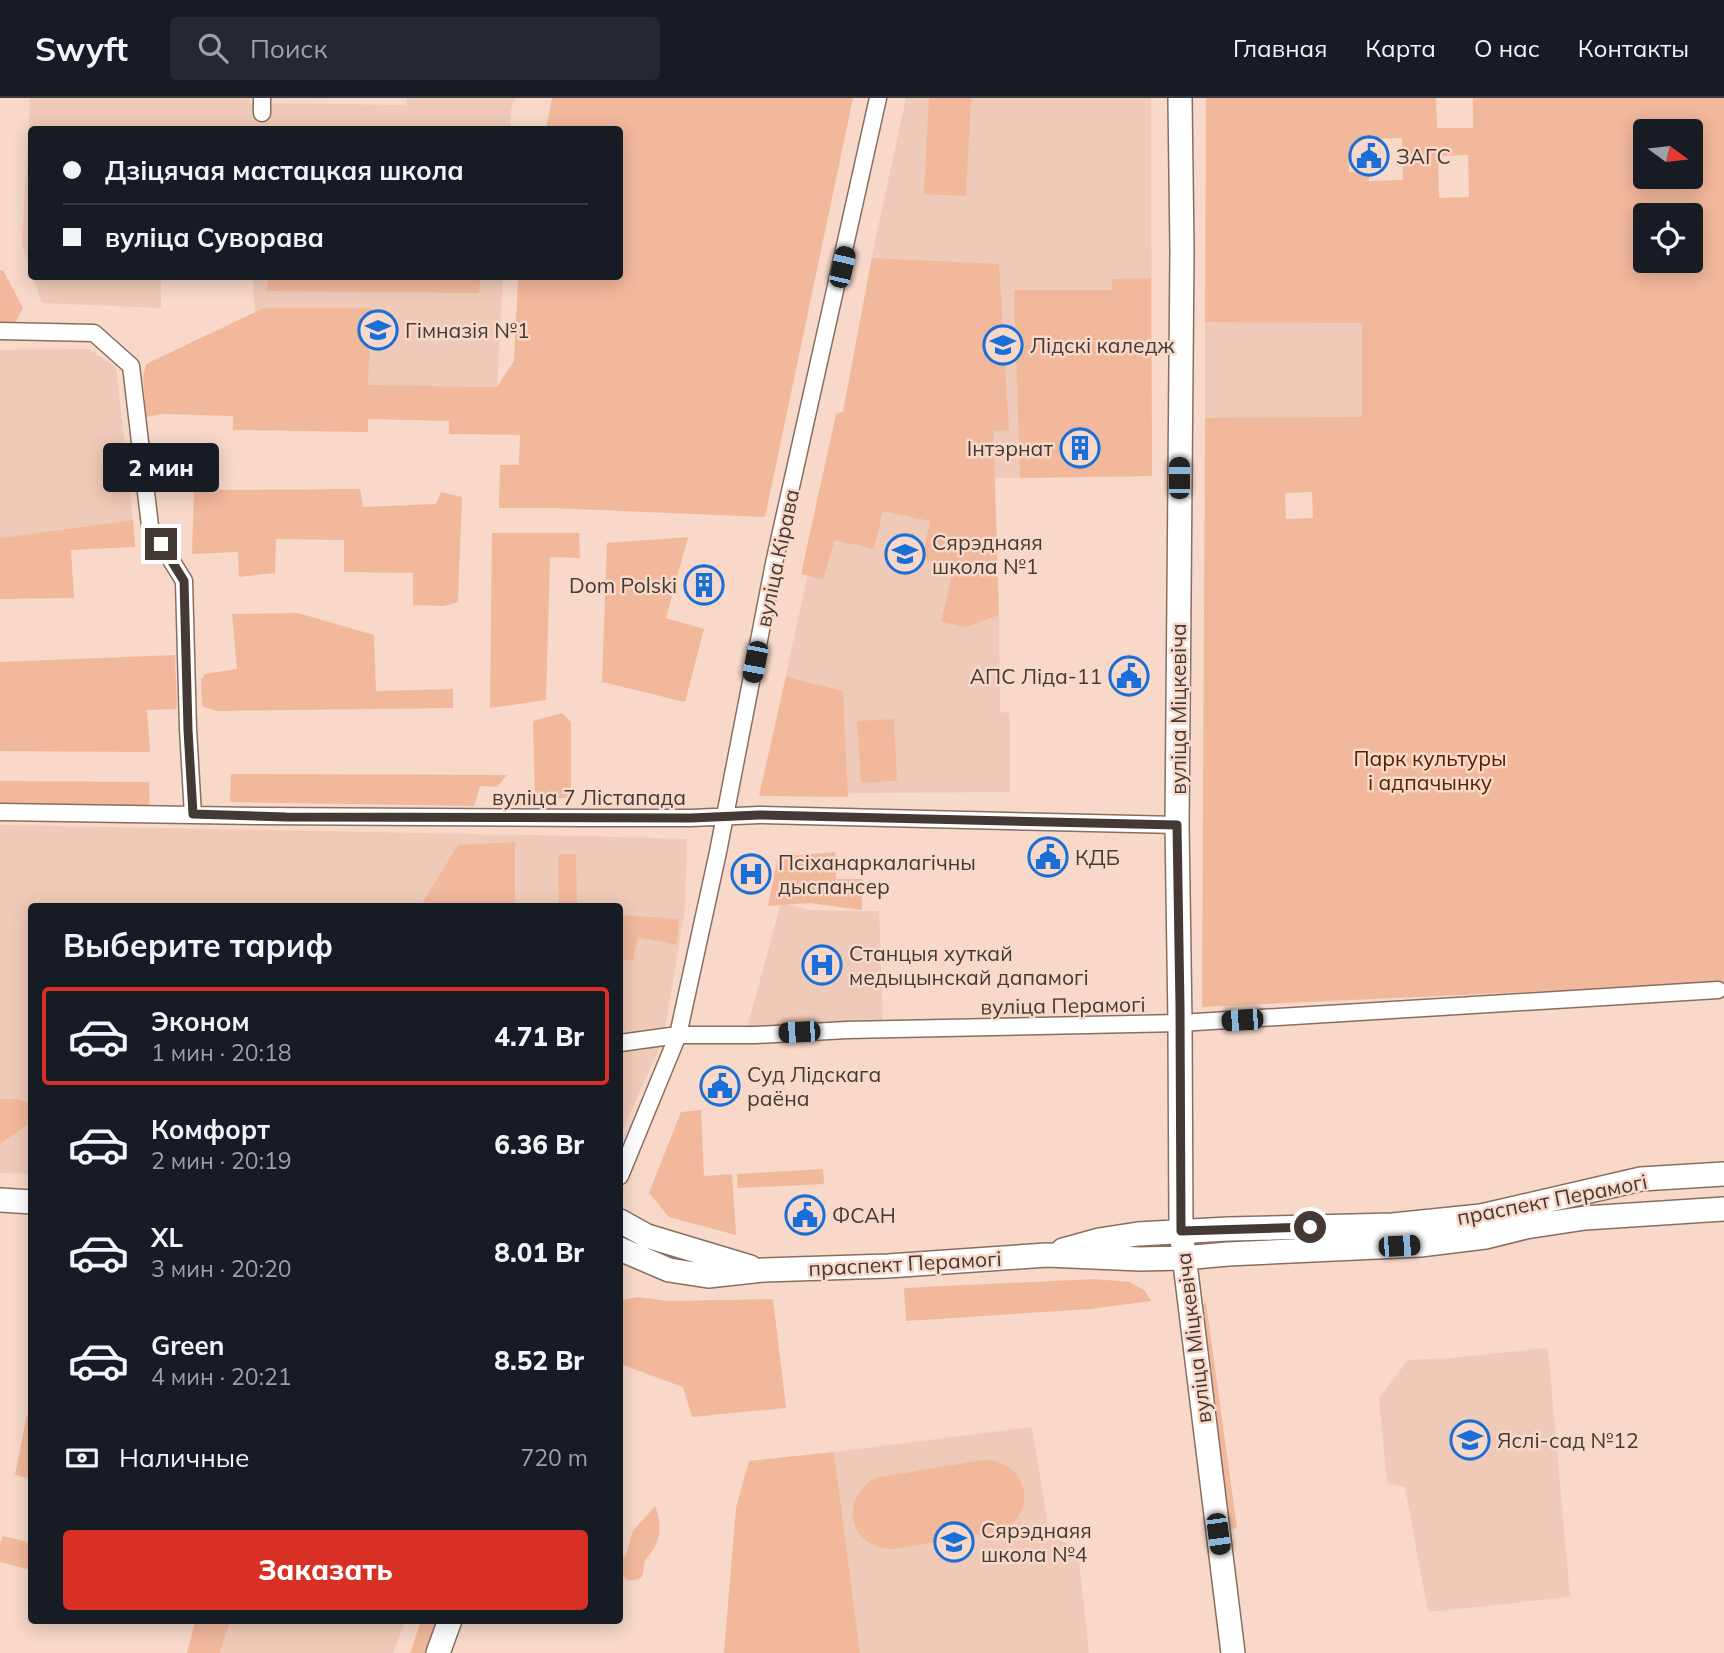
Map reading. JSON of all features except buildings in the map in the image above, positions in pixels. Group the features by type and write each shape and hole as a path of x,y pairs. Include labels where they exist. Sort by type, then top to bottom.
{"main road":[{"name":"вуліца Міцкевіча","path":"1180,98 1182,250 1177,825 1181,1231 1233,1653"},
{"name":"праспект Перамогі","path":"1046,1255 1099,1240 1138,1234 1393,1225 1481,1216 1641,1179 1724,1174"},
{"path":"0,1200 28,1202"},
{"name":"праспект Перамогі","path":"623,1250 669,1270 708,1276 764,1270 888,1266 1046,1255 1183,1258 1420,1245 1485,1237 1526,1227 1585,1219 1724,1209"},
{"name":"праспект Перамогі","path":"623,1223 647,1236 764,1270"},
{"path":"439,1653 449,1624"}],"street":[{"name":"вуліца Кірава","path":"623,1169 678,1035 725,817 774,563 878,98"},
{"path":"0,331 94,333 131,366 150,526 184,581 193,814"},
{"name":"вуліца 7 Лістапада","path":"0,812 434,818 691,818 759,815 1177,825"},
{"name":"вуліца Перамогі","path":"623,1043 678,1035 1180,1023 1718,990"}],"shaded area":[{"path":"30,98 250,98 250,103 406,105 407,98 515,98 510,126 28,126"},
{"path":"906,98 1151,98 1152,476 995,478 1000,712 1010,713 1010,792 760,794 843,412 874,246"},
{"path":"28,134 28,263 22,244"},
{"path":"34,280 161,280 161,308 42,303"},
{"name":"Гімназія №1","path":"253,280 503,280 497,387 258,384"},
{"path":"1205,322 1362,322 1362,418 1205,418"},
{"path":"89,349 116,367 133,520 0,538 0,350"},
{"path":"0,825 687,839 685,908 663,1040 623,1129 623,903 28,903 28,1174 0,1173"},
{"name":"Станцыя хуткай медыцынскай дапамогі","path":"781,903 810,910 879,911 883,1020 747,1028"},
{"name":"Яслі-сад №12","path":"1548,1348 1570,1597 1428,1612 1405,1487 1387,1483 1379,1398 1408,1360"},
{"name":"Сярэднаяя школа №4","path":"1032,1427 1049,1533 1078,1551 1089,1653 860,1653 834,1452"},
{"path":"229,1624 404,1624 393,1653 220,1653"}],"green space":[{"path":"552,98 853,98 765,517 499,508 500,465 519,465 520,435 449,434 449,421 368,419 368,432 233,430 233,416 162,414 146,417 143,377 146,364 264,308 371,308 368,385 497,387 514,361 518,280 623,280 623,126 547,126"},
{"path":"929,98 971,98 966,196 924,194"},
{"name":"Парк культуры і адпачынку","path":"1206,98 1436,98 1437,128 1473,128 1473,98 1724,98 1724,983 1202,1007 1205,418 1362,417 1362,323 1205,322","holes":["1402,138 1403,180 1369,181 1369,171 1349,172 1349,149 1367,149 1367,139","1468,155 1469,197 1439,198 1438,156","1312,492 1313,518 1286,519 1285,493"]},
{"path":"872,258 999,264 1009,430 993,431 999,615 966,627 941,622 954,566 922,559 930,521 883,511 874,549 835,540 823,579 801,574 836,414 843,412"},
{"path":"0,270 3,270 23,308 15,323 0,324"},
{"path":"1151,278 1152,476 1020,478 1014,290 1112,290 1112,279"},
{"path":"268,280 480,280 479,293 267,291"},
{"path":"360,489 363,507 436,504 441,492 462,497 458,602 444,606 413,605 413,573 344,572 344,540 276,539 275,573 239,577 238,552 192,554 194,490"},
{"path":"133,520 135,547 71,550 74,598 0,599 0,538"},
{"path":"492,533 579,533 580,558 550,557 546,700 490,708"},
{"path":"688,537 666,618 704,629 685,702 602,682 607,543"},
{"path":"298,613 374,635 376,691 453,689 453,708 216,711 202,706 201,680 205,674 237,669 232,614"},
{"path":"175,655 177,709 147,710 150,752 0,751 0,662"},
{"path":"786,677 843,691 848,797 759,796"},
{"path":"562,713 571,722 571,798 535,798 533,721"},
{"path":"894,719 897,781 861,783 857,721"},
{"path":"231,774 507,775 497,787 480,786 474,806 230,802"},
{"path":"0,781 149,782 150,812 0,808"},
{"path":"515,842 515,903 423,903 458,845"},
{"path":"835,852 836,879 862,879 862,910 810,903 768,906 778,857"},
{"path":"559,854 576,854 577,903 558,903"},
{"path":"623,915 679,919 677,945 638,937 633,960 623,960"},
{"path":"0,1099 19,1099 28,1102 28,1124 0,1144"},
{"path":"701,1110 704,1176 732,1174 736,1235 669,1217 649,1193 681,1112"},
{"path":"823,1169 824,1184 738,1188 737,1174"},
{"path":"1094,1279 1129,1282 1144,1290 1151,1301 1090,1309 906,1321 904,1288"},
{"path":"638,1297 669,1301 773,1299 786,1408 692,1417 683,1387 623,1365 623,1300"},
{"path":"1206,1303 1237,1528 1226,1530 1198,1306"},
{"path":"27,1415 28,1415 28,1478 15,1475"},
{"path":"834,1452 860,1653 724,1653 736,1508 749,1461"},
{"path":"983,1460 998,1462 1010,1468 1023,1488 1021,1511 1014,1522 1002,1531 894,1549 879,1547 859,1533 854,1522 856,1499 863,1487 875,1478"},
{"path":"655,1506 659,1523 658,1539 644,1563 642,1577 627,1580 623,1577 623,1558 633,1531"},
{"path":"3,1536 28,1542 28,1569 0,1562 0,1543"},
{"path":"194,1624 229,1624 220,1653 187,1653"},
{"path":"420,1624 436,1624 425,1653 410,1653"}],"place":[{"name":"ЗАГС","path":"1369,156"},
{"name":"Гімназія №1","path":"378,330"},
{"name":"Лідскі каледж","path":"1003,345"},
{"name":"Інтэрнат","path":"1080,448"},
{"name":"Сярэднаяя школа №1","path":"905,554"},
{"name":"Dom Polski","path":"704,585"},
{"name":"АПС Ліда-11","path":"1129,676"},
{"name":"КДБ","path":"1048,857"},
{"name":"Псіханаркалагічны дыспансер","path":"751,874"},
{"name":"Станцыя хуткай медыцынскай дапамогі","path":"822,965"},
{"name":"Суд Лідскага раёна","path":"720,1086"},
{"name":"ФСАН","path":"805,1215"},
{"name":"Яслі-сад №12","path":"1470,1440"},
{"name":"Сярэднаяя школа №4","path":"954,1542"}],"route":[{"path":"161,544 184,581 193,814 286,817 691,818 759,815 1177,825 1181,1231 1310,1227"}]}
